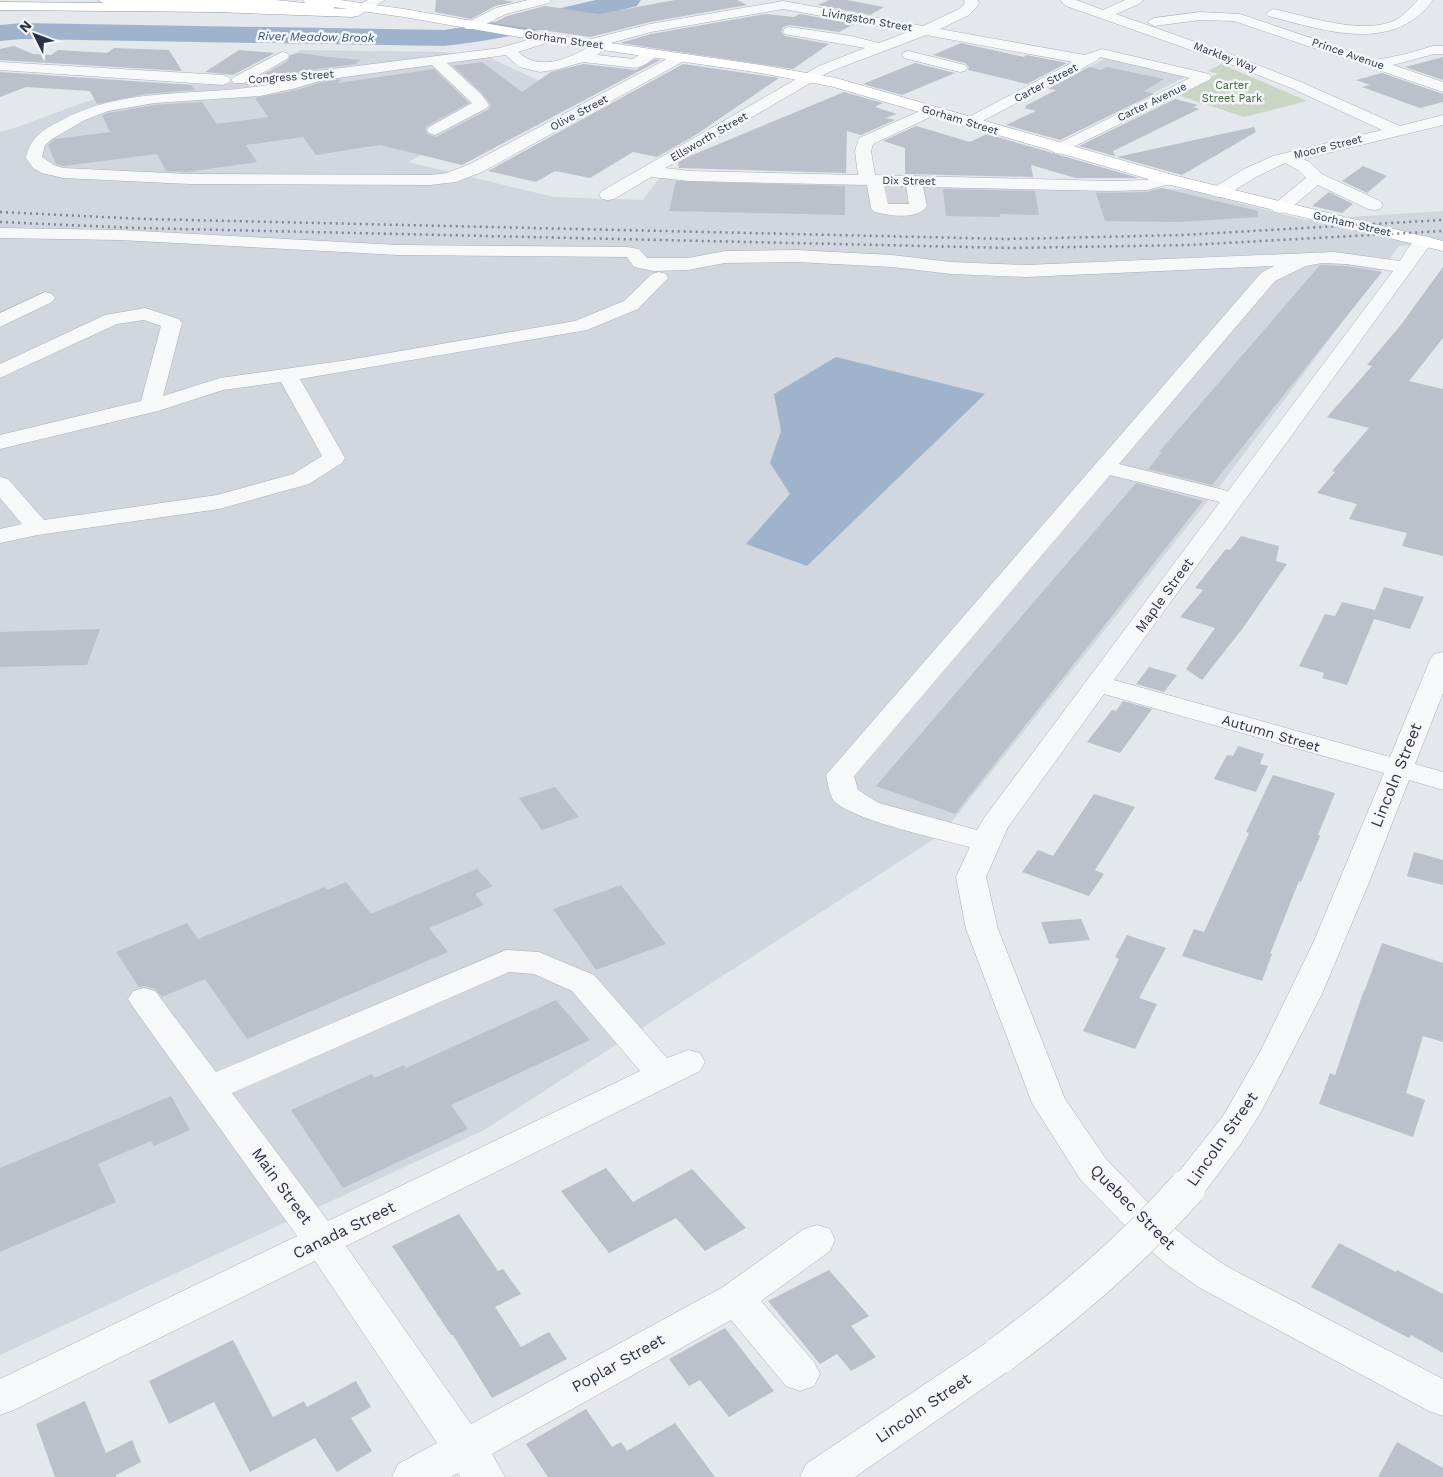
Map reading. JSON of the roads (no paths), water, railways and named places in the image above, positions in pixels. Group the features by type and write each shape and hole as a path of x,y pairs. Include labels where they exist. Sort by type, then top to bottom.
{"main road":[{"name":"Gorham Street","path":"105,0 211,1 358,10 548,38 591,49 651,53 810,78 855,88 968,123 1168,179 1280,208 1434,244"},
{"name":"Gorham Street","path":"313,0 358,10"},
{"path":"0,6 358,10"}],"street":[{"path":"358,10 378,0"},
{"path":"474,27 501,11 544,0"},
{"name":"Ellsworth Street","path":"608,195 840,60 924,30 964,13 972,4 971,0"},
{"path":"1104,14 1136,0"},
{"path":"1264,10 1339,27 1383,29 1398,24 1426,0"},
{"name":"Markley Way","path":"1072,1 1288,82 1398,130"},
{"name":"Livingston Street","path":"509,50 518,59 530,66 545,66 577,60 591,49 650,28 760,4 780,2 1087,60"},
{"path":"1154,22 1246,6"},
{"name":"Prince Avenue","path":"1229,9 1253,22 1443,87"},
{"path":"829,50 872,28"},
{"path":"790,30 851,40 960,68"},
{"name":"Congress Street","path":"0,66 267,81 320,76 509,50 548,38"},
{"name":"Carter Street","path":"968,123 1122,41"},
{"path":"591,49 636,64 651,53"},
{"path":"1376,64 1394,62 1420,53 1443,50"},
{"name":"Carter Avenue","path":"1059,149 1204,76 1102,53"},
{"path":"892,62 909,55"},
{"path":"239,80 282,56"},
{"name":"Olive Street","path":"320,76 297,84 270,90 223,95 167,97 110,107 69,122 45,136 37,144 34,158 39,164 48,169 63,173 190,179 401,182 450,178 476,168 681,57"},
{"path":"435,130 481,105 477,98 436,61"},
{"path":"0,75 19,67"},
{"path":"914,181 918,206 912,210 880,208 863,151 866,141 931,111"},
{"name":"Moore Street","path":"1219,192 1262,166 1338,153 1330,147 1443,120"},
{"path":"1293,161 1316,178 1374,205"},
{"name":"Dix Street","path":"650,172 690,176 1110,186 1147,185 1168,179"},
{"path":"1280,208 1316,178"},
{"path":"0,233 120,236 398,250 627,252 633,254 641,263 654,265 688,264 725,258 796,256 892,261 951,268 1026,271 1335,258 1405,267"},
{"name":"Maple Street","path":"999,969 982,929 971,877 994,825 1405,267 1434,244"},
{"path":"986,842 869,809 844,795 840,775 1268,277 1287,266 1311,259"},
{"path":"0,442 150,406 220,384 373,362 580,326 631,305 658,278"},
{"path":"0,321 45,298"},
{"path":"0,372 112,320 144,314 172,323 150,406"},
{"path":"0,536 38,528 219,502 301,479 334,458 287,374"},
{"path":"0,419 24,436"},
{"path":"1104,467 1235,500"},
{"path":"0,484 38,528"},
{"name":"Lincoln Street","path":"821,1477 1049,1320 1129,1250 1187,1188 1224,1140 1249,1104 1334,933 1443,660"},
{"name":"Autumn Street","path":"1099,684 1443,781"},
{"name":"Canada Street","path":"0,1398 675,1068 583,983 538,963 506,960 210,1088"},
{"name":"Quebec Street","path":"999,969 1049,1103 1093,1169 1155,1233 1180,1254 1214,1277 1260,1304 1443,1399"},
{"name":"Main Street","path":"144,998 322,1241 474,1462"},
{"name":"Poplar Street","path":"413,1477 474,1462 736,1298 817,1240"},
{"path":"736,1298 800,1374"}],"water":[{"path":"836,357 985,394 807,566 746,544 790,494 770,463 781,431 774,394"}],"waterway":[{"name":"River Meadow Brook","path":"0,33 22,31 444,38 514,28 628,0"}],"railway":[{"path":"0,212 145,219 1008,239 1183,235 1443,220"},
{"path":"0,222 136,228 1011,248 1189,245 1443,231"}],"park label":[{"name":"Carter Street Park","path":"1232,91"}]}
